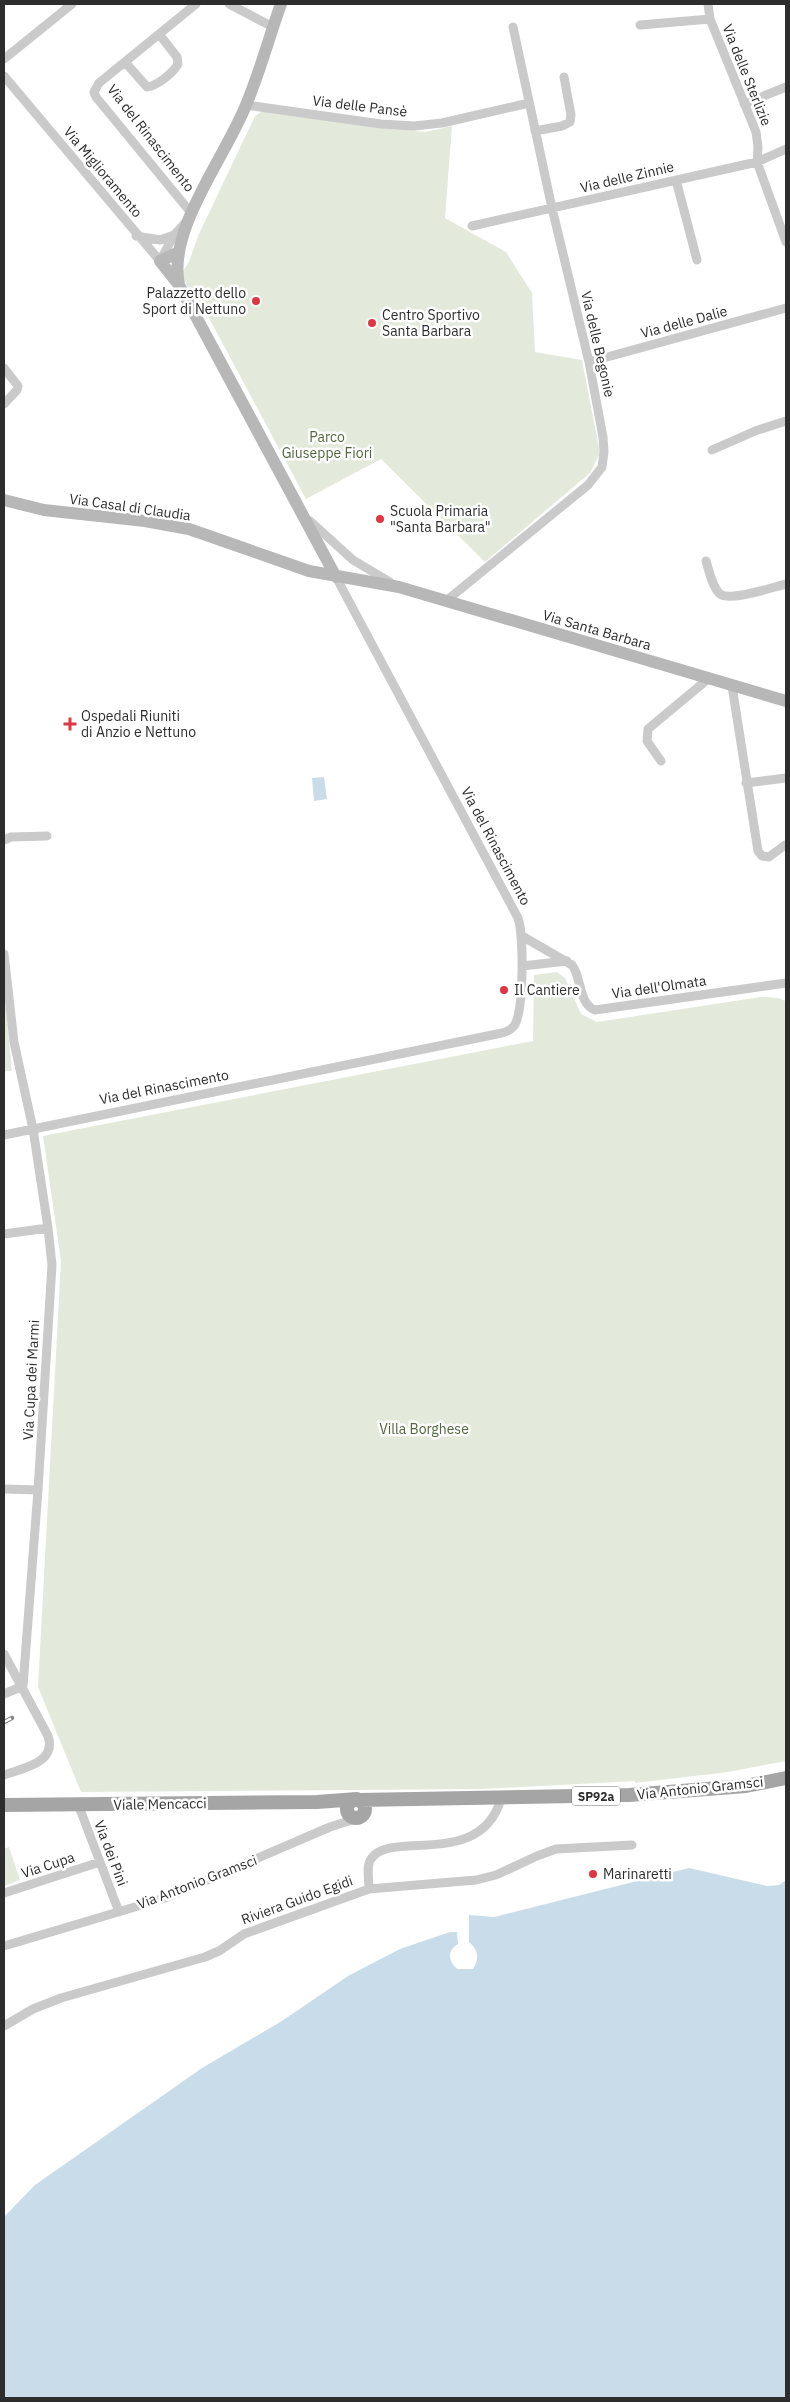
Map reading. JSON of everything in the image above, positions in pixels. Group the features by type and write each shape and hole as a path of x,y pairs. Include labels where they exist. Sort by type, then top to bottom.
{"main road":[{"name":"Via Antonio Gramsci","path":"358,1800 630,1796 746,1786 786,1778"},
{"name":"Viale Mencacci","path":"4,1805 358,1800"},
{"path":"354,1815 349,1803 358,1800"},
{"name":"Via Antonio Gramsci","path":"354,1815 404,1800"},
{"name":"Viale Mencacci","path":"317,1802 354,1815"}],"street":[{"path":"4,59 72,4"},
{"name":"Via del Rinascimento","path":"189,218 95,95 96,85 196,4"},
{"path":"229,4 272,27"},
{"name":"Via del Rinascimento","path":"4,1135 506,1032 513,1027 518,1016 522,936 515,913 179,285 177,253 189,218 246,105 281,4"},
{"name":"Via delle Sterlizie","path":"708,4 710,19 756,135 757,162 786,242"},
{"path":"640,25 710,19"},
{"name":"Via delle Begonie","path":"446,601 588,485 599,473 604,460 604,445 589,362 552,208 513,27"},
{"name":"Via del Rinascimento","path":"125,62 147,87 155,85 175,69 178,60 159,34"},
{"name":"Via Miglioramento","path":"4,76 136,236 160,261 179,285"},
{"path":"535,131 562,126 570,122 572,115 564,78"},
{"path":"744,104 786,87"},
{"name":"Via delle Pansè","path":"246,105 381,124 414,126 442,123 529,102"},
{"name":"Via delle Zinnie","path":"472,226 757,162 786,149"},
{"path":"676,180 698,260"},
{"name":"Via del Rinascimento","path":"160,261 174,235 189,218"},
{"path":"136,236 160,240 174,235"},
{"path":"160,261 177,253"},
{"name":"Via delle Dalie","path":"589,362 786,308"},
{"path":"4,368 18,386 17,390 4,404"},
{"path":"712,450 786,421"},
{"name":"Via Casal di Claudia","path":"4,500 44,510 179,527 298,568 336,578"},
{"name":"Via Santa Barbara","path":"297,507 337,548 362,566 399,587"},
{"path":"706,560 716,589 725,596 736,596 786,584"},
{"name":"Via Santa Barbara","path":"336,578 399,587 786,701"},
{"path":"661,761 647,741 649,727 708,679"},
{"path":"732,686 746,783 759,853 762,856 768,857 785,845"},
{"path":"746,783 786,778"},
{"path":"4,840 11,837 47,836"},
{"name":"Via dell'Olmata","path":"522,936 567,961 575,969 588,1005 597,1010 786,983"},
{"name":"Via Cupa dei Marmi","path":"4,954 15,1049 33,1129 52,1265 23,1686"},
{"path":"522,966 567,961"},
{"path":"4,1234 48,1228"},
{"path":"4,1489 38,1490"},
{"path":"4,1654 23,1686 48,1736 51,1748 44,1758 4,1775"},
{"path":"4,1694 23,1686"},
{"name":"Riviera Guido Egidi","path":"369,1889 369,1864 377,1854 396,1848 464,1839 482,1828 493,1818 501,1799"},
{"name":"Via dei Pini","path":"78,1804 119,1912"},
{"name":"Via Antonio Gramsci","path":"4,1946 165,1898 354,1815"},
{"name":"Riviera Guido Egidi","path":"4,2026 50,2002 205,1957 244,1934 369,1889 476,1880 496,1876 536,1856 556,1849 632,1845"},
{"name":"Via Cupa","path":"4,1893 100,1862"}],"green space":[{"name":"Centro Sportivo Santa Barbara","path":"264,110 425,132 452,126 445,218 506,252 532,293 535,352 582,360 600,453 590,473 485,562 381,459 306,499 194,290 187,286 183,278 183,271 189,262 198,236 255,116"},
{"name":"Villa Borghese","path":"557,972 565,978 581,1014 597,1022 761,997 778,998 786,1001 786,1761 728,1772 635,1783 635,1781 482,1789 81,1792 38,1687 61,1261 43,1136 533,1041 534,975"},
{"path":"4,990 12,1071 4,1071"},
{"path":"9,1847 20,1880 4,1886 4,1849"}],"water":[{"path":"324,777 327,799 314,801 312,778"},
{"path":"689,1868 767,1886 779,1885 786,1880 786,2398 4,2398 4,2217 35,2185 202,2068 282,2021 348,1976 400,1949 450,1932 457,1932 458,1944 450,1953 450,1959 457,1969 473,1969 477,1961 477,1954 469,1942 469,1915 494,1917"}],"railway":[{"path":"4,1722 12,1718"}],"place":[{"name":"Palazzetto dello Sport di Nettuno","path":"256,301"},
{"name":"Centro Sportivo Santa Barbara","path":"372,323"},
{"name":"Scuola Primaria \"Santa Barbara\"","path":"380,519"},
{"name":"Ospedali Riuniti di Anzio e Nettuno","path":"70,724"},
{"name":"Il Cantiere","path":"504,990"},
{"name":"Marinaretti","path":"593,1874"}],"park label":[{"name":"Parco Giuseppe Fiori","path":"327,446"}]}
